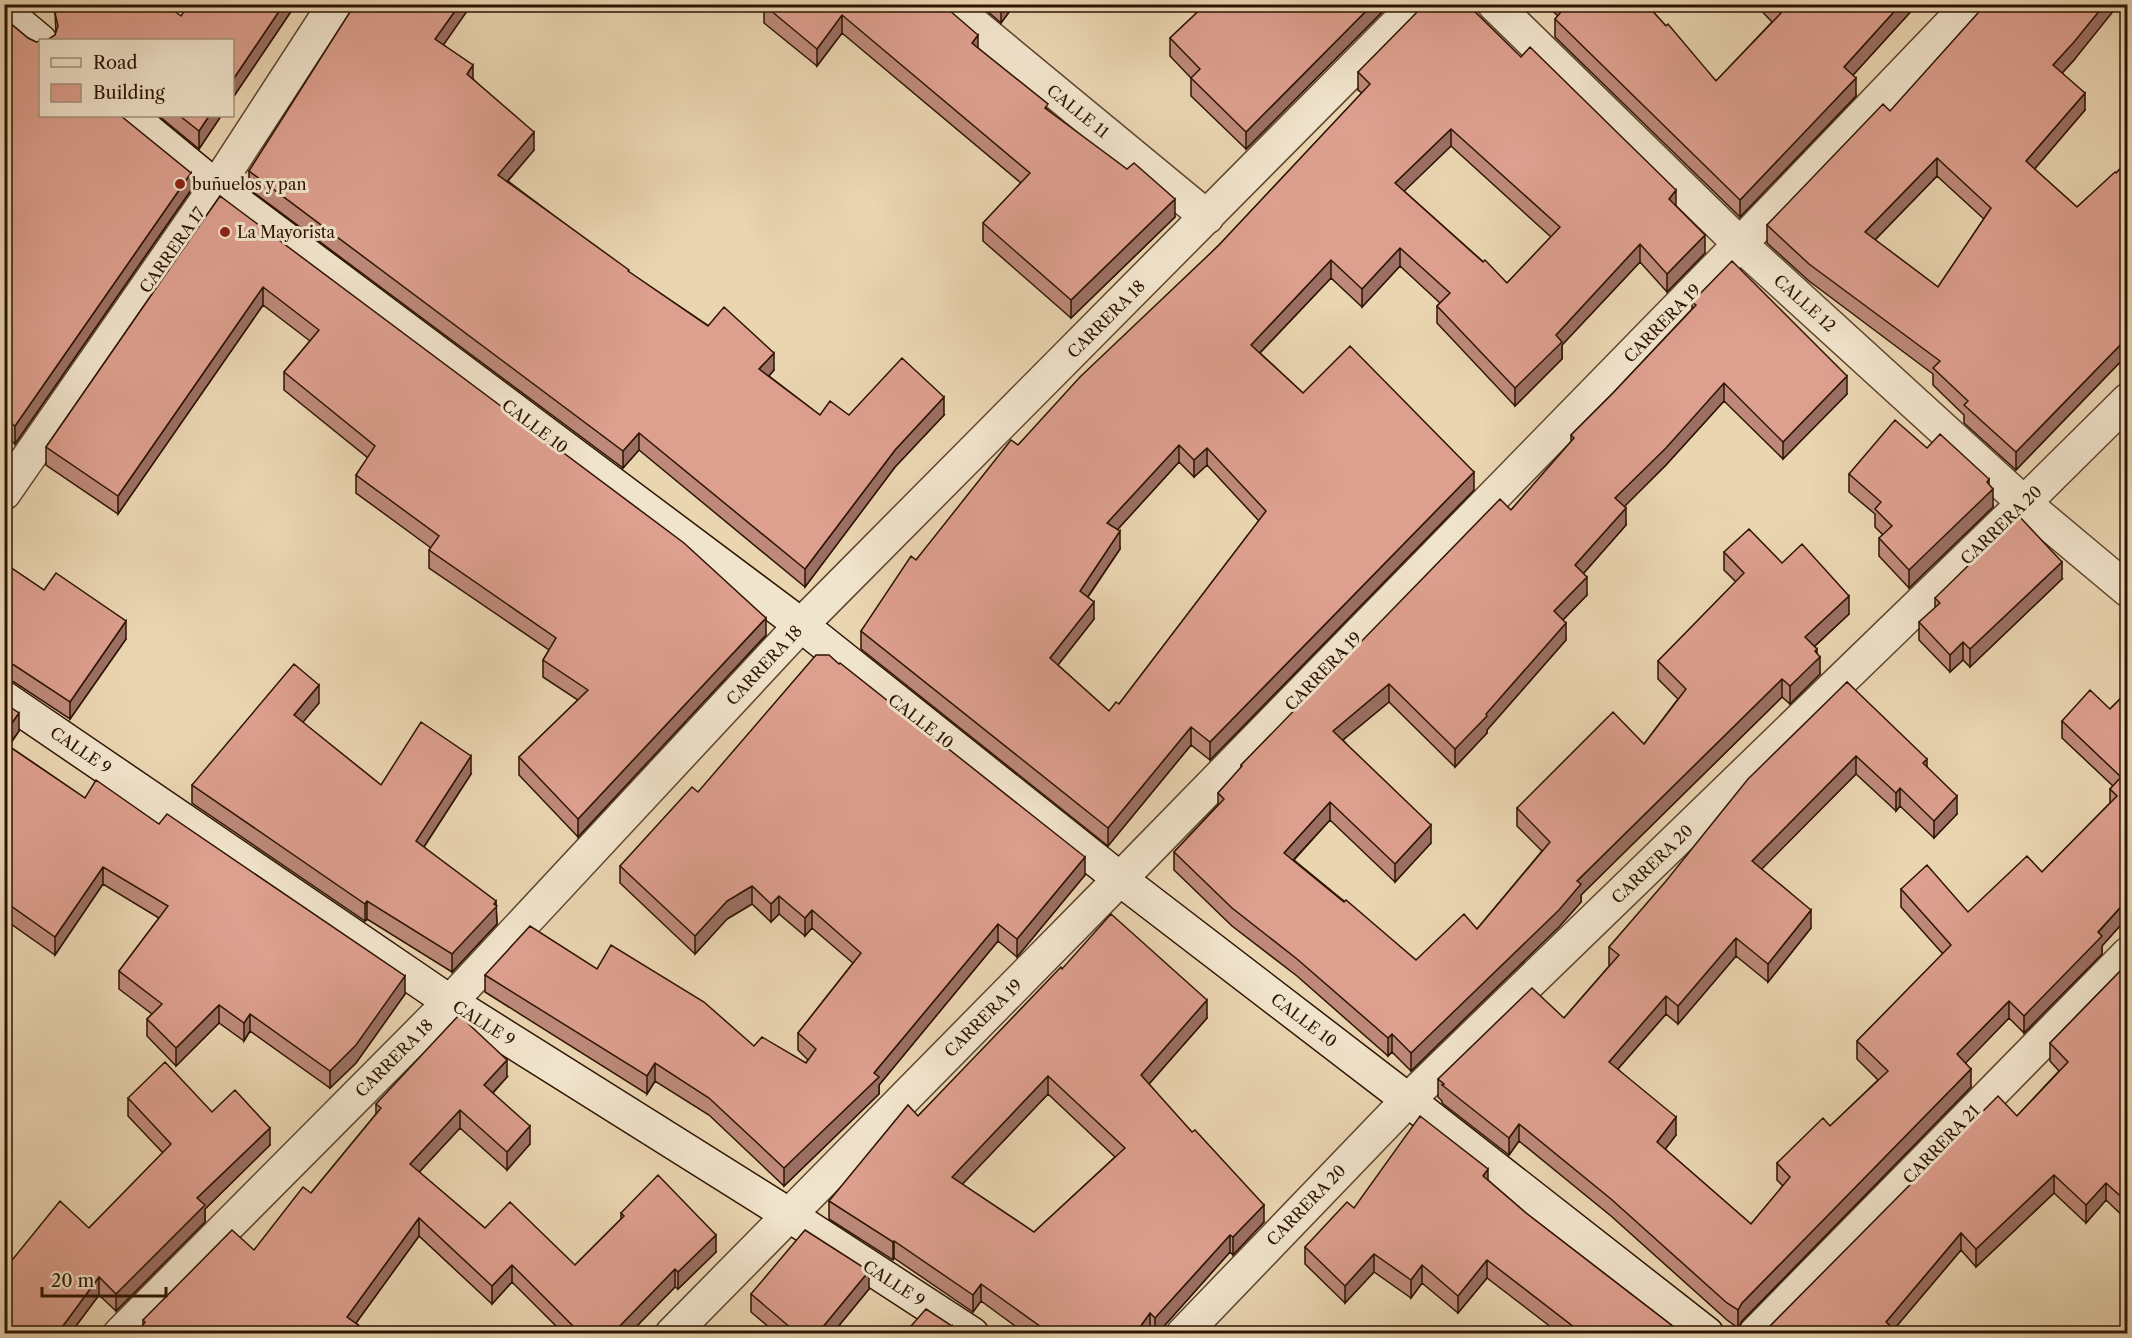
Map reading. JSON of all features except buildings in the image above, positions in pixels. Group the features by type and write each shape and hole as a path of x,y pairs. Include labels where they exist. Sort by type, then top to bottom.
{"street":[{"name":"CARRERA 17","path":"4,493 216,187 336,4"},
{"name":"CALLE 11","path":"949,4 1207,217"},
{"name":"CARRERA 18","path":"120,1334 450,1002 801,625 1417,4"},
{"name":"CALLE 12","path":"1494,4 1740,244 2024,503 2127,590"},
{"name":"CARRERA 19","path":"672,1334 1740,244 1962,7"},
{"path":"4,11 39,40"},
{"name":"CALLE 10","path":"131,117 216,187 801,625 1120,879 1707,1334"},
{"name":"CARRERA 20","path":"1183,1334 1408,1100 2024,503 2127,400"},
{"name":"CALLE 9","path":"4,698 450,1002 789,1215 972,1334"},
{"name":"CARRERA 21","path":"1755,1334 2127,954"}],"place":[{"name":"buñuelos y pan","path":"180,184"},
{"name":"La Mayorista","path":"225,232"}]}
